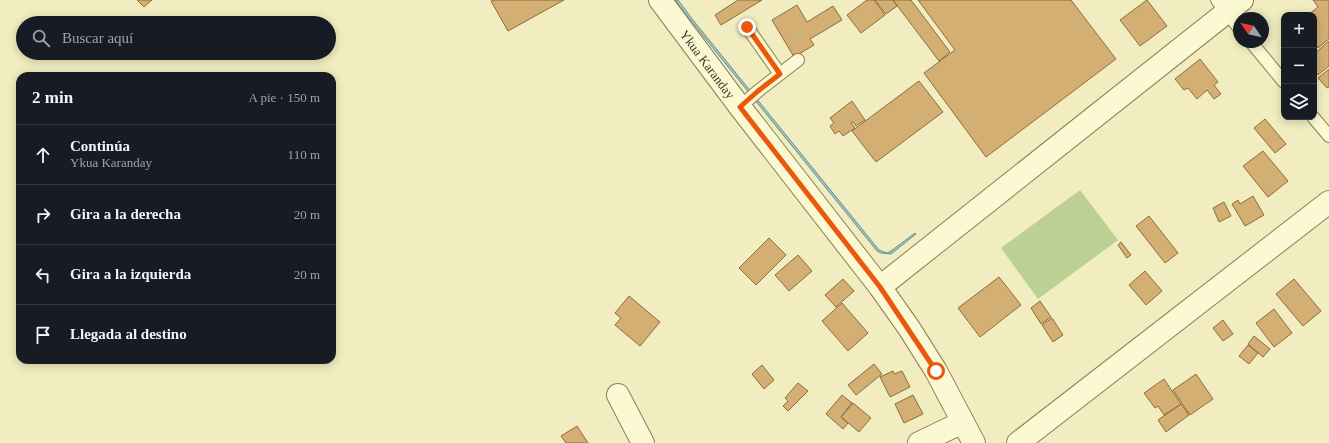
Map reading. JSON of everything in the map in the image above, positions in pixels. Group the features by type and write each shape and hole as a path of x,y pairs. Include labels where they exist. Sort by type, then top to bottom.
{"street":[{"name":"Ykua Karanday","path":"660,0 740,107 880,287 936,371 974,443"},
{"path":"880,287 1231,10"},
{"path":"1018,443 1329,202"},
{"path":"618,395 643,443"},
{"path":"919,443 963,422"}],"lane":[{"path":"747,27 780,74"},
{"path":"1256,48 1281,78"},
{"path":"740,107 798,60"},
{"path":"1316,120 1329,136"}],"green space":[{"path":"1080,190 1118,240 1038,299 1001,248"}],"water":[{"path":"675,0 678,0 879,250 887,253 915,233 916,234 891,254 877,251"}],"building":[{"path":"137,0 152,0 144,7"},
{"path":"564,0 508,31 491,1"},
{"path":"738,0 762,0 721,25 715,15"},
{"path":"867,0 874,0 885,15 861,33 847,15"},
{"path":"875,0 893,0 897,6 886,14"},
{"path":"893,0 911,0 950,52 939,61"},
{"path":"918,0 1071,0 1116,59 986,157 924,73 955,50"},
{"path":"1147,0 1167,26 1140,46 1120,20"},
{"path":"1313,0 1329,0 1329,39 1318,48 1317,12 1312,12 1318,7"},
{"path":"797,5 807,22 833,6 842,20 810,39 814,45 794,57 772,20"},
{"path":"1329,41 1329,66 1318,75 1317,74 1317,51"},
{"path":"1200,59 1218,82 1214,85 1221,94 1214,99 1207,90 1197,99 1188,88 1184,90 1175,79"},
{"path":"1329,69 1329,87 1327,88 1318,78"},
{"path":"919,81 943,112 876,162 852,131"},
{"path":"852,101 865,120 856,126 853,122 851,123 855,128 843,136 839,131 835,134 830,126 834,123 830,118"},
{"path":"1265,119 1286,144 1275,153 1254,128"},
{"path":"1263,151 1288,181 1268,197 1243,166"},
{"path":"1253,196 1264,215 1245,226 1232,204 1238,200 1240,204"},
{"path":"1224,202 1231,216 1219,222 1213,208"},
{"path":"1149,216 1178,253 1165,263 1136,226"},
{"path":"769,238 786,255 756,285 739,268"},
{"path":"1121,242 1131,255 1127,258 1118,245"},
{"path":"798,255 812,271 789,291 775,275"},
{"path":"1145,271 1162,291 1146,305 1129,285"},
{"path":"999,277 1021,305 980,337 958,308"},
{"path":"843,279 854,291 836,307 825,295"},
{"path":"1294,279 1321,311 1303,326 1276,294"},
{"path":"629,296 660,322 640,346 615,325 621,318 615,313"},
{"path":"1040,301 1051,317 1041,324 1031,308"},
{"path":"842,303 868,333 848,351 822,321"},
{"path":"1274,309 1292,333 1274,347 1256,323"},
{"path":"1052,318 1063,335 1053,342 1042,325"},
{"path":"1223,320 1233,334 1223,341 1213,328"},
{"path":"1254,336 1270,349 1263,357 1248,344"},
{"path":"1248,345 1258,353 1249,364 1239,356"},
{"path":"874,364 882,374 856,395 848,385"},
{"path":"762,365 774,380 764,389 752,374"},
{"path":"893,371 894,374 902,371 910,387 890,397 880,377"},
{"path":"1196,374 1213,399 1190,415 1173,390"},
{"path":"1164,379 1181,404 1164,415 1158,406 1155,408 1144,393"},
{"path":"798,383 808,391 788,411 783,406 788,401 785,398"},
{"path":"842,395 852,403 841,417 848,423 843,429 826,414"},
{"path":"913,395 923,414 904,423 895,404"},
{"path":"853,403 871,418 859,432 841,417"},
{"path":"1181,404 1189,415 1166,432 1158,420"},
{"path":"577,426 588,443 566,443 561,436"}],"route":[{"path":"747,27 780,74 740,107 880,287 936,371"}]}
